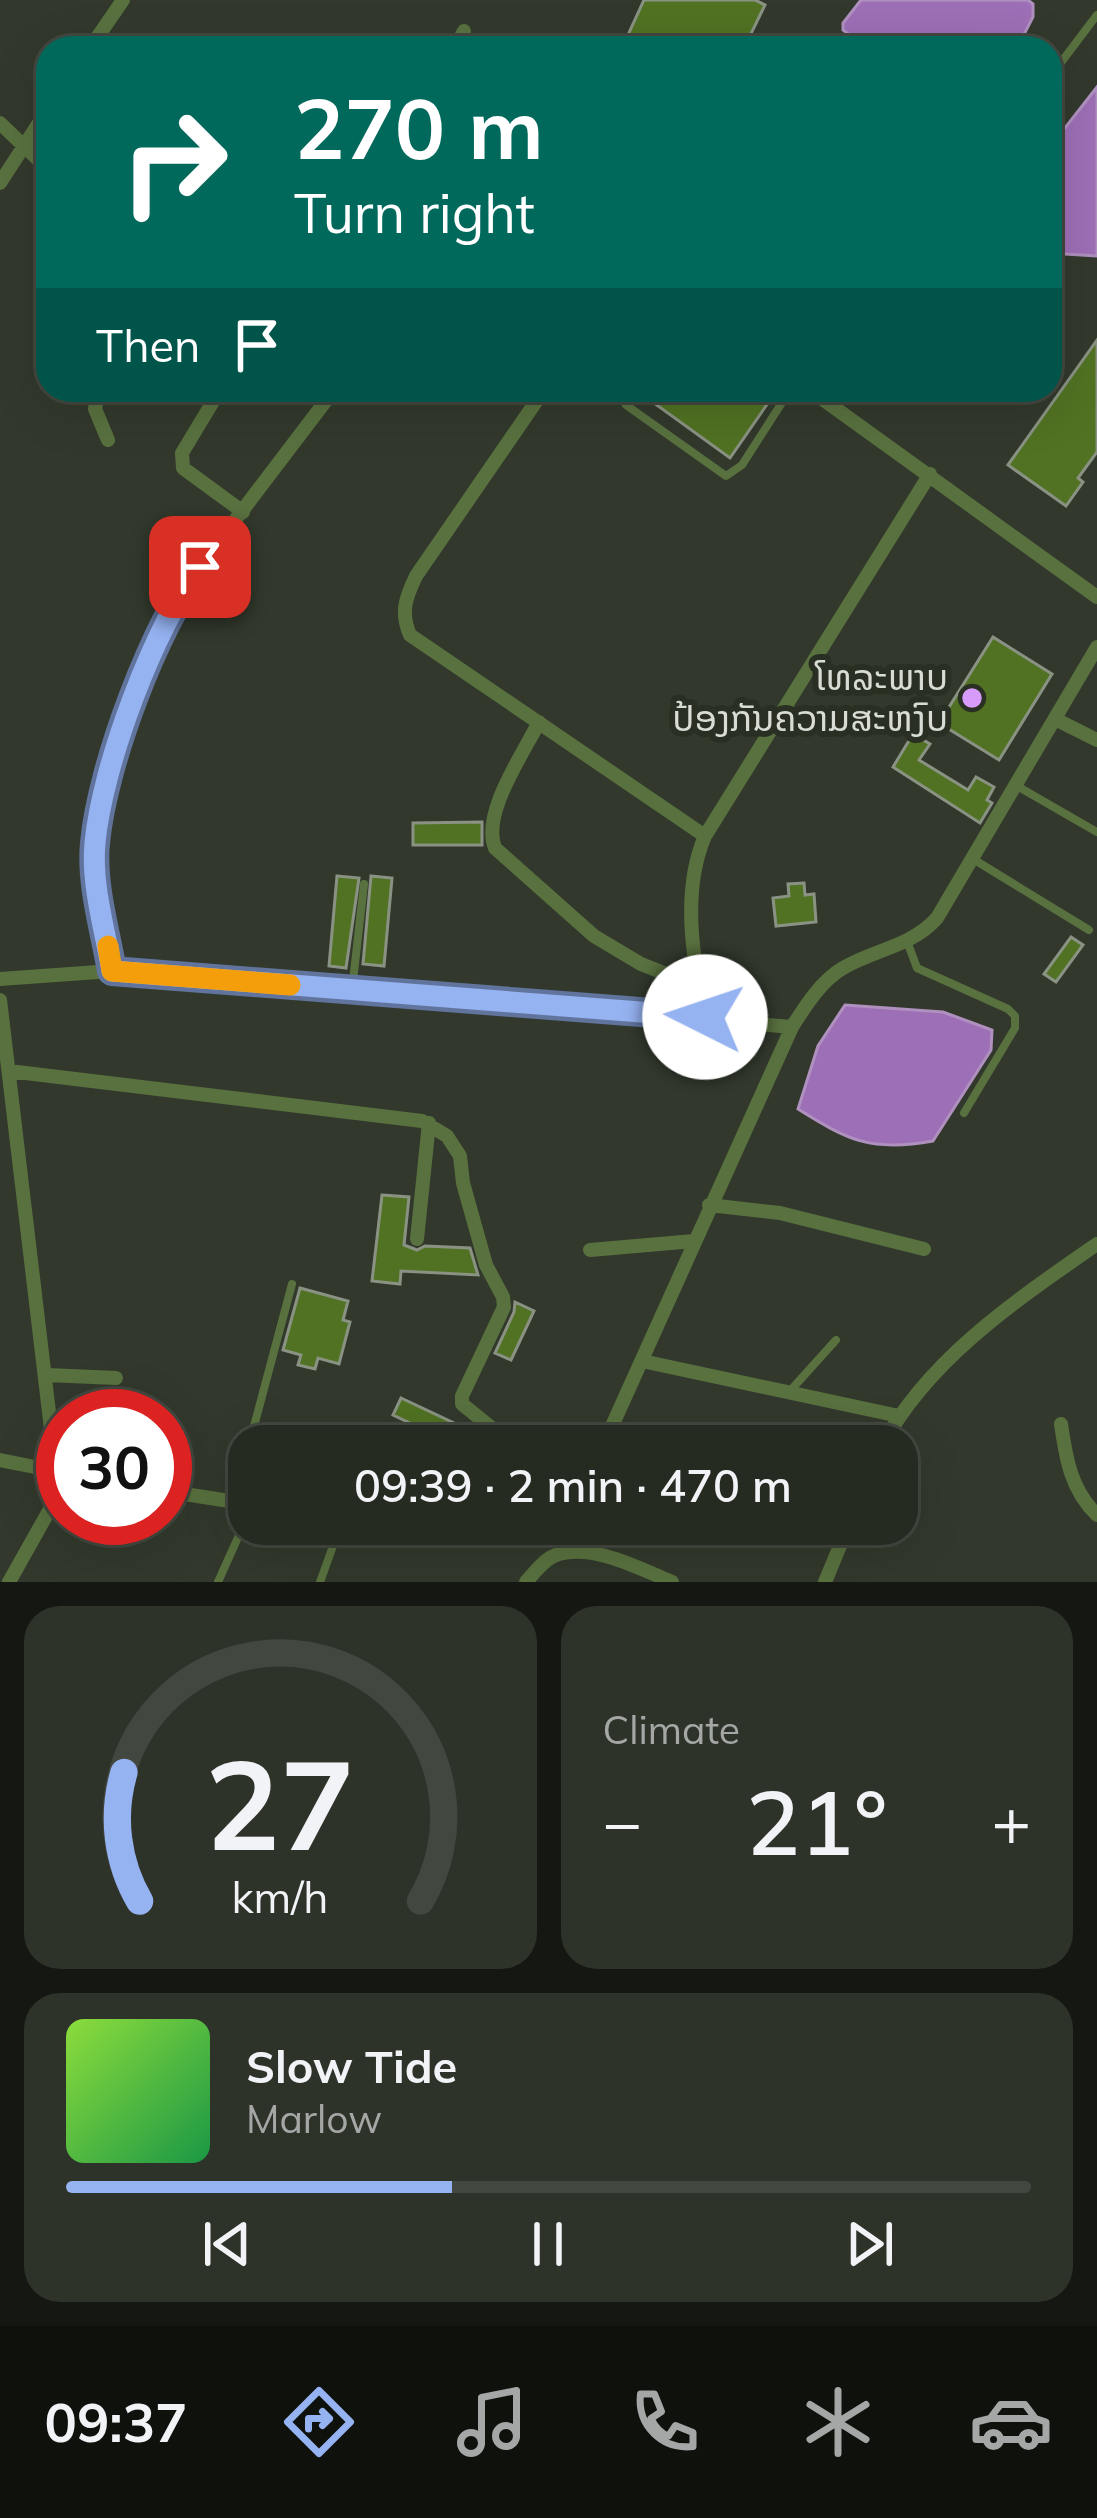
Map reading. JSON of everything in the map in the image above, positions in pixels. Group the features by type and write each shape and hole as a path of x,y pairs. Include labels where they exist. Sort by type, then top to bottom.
{"street":[{"path":"98,36 123,0"},
{"path":"462,36 464,32"},
{"path":"0,123 36,157"},
{"path":"0,183 36,126"},
{"path":"96,402 108,440"},
{"path":"213,402 182,453 183,468 244,512"},
{"path":"112,971 94,865 95,839 106,789 170,610 323,402"},
{"path":"536,402 416,576 405,598 403,620 410,634 705,836"},
{"path":"828,402 1097,598"},
{"path":"705,1017 691,888 705,836 930,474"},
{"path":"613,1425 792,1027 823,985 844,968 907,941 937,918 1097,647"},
{"path":"1055,719 1097,740"},
{"path":"539,722 492,818 490,837 495,848 594,936 641,964 699,987"},
{"path":"0,979 112,971 792,1027"},
{"path":"0,1000 49,1389"},
{"path":"9,1071 429,1124 447,1136 460,1156 486,1265 503,1297 499,1324 461,1396 462,1404 488,1425"},
{"path":"417,1239 429,1124"},
{"path":"710,1205 780,1213 924,1249"},
{"path":"590,1250 694,1241"},
{"path":"894,1425 926,1382 1021,1297 1097,1244"},
{"path":"642,1361 899,1416"},
{"path":"47,1375 116,1378"},
{"path":"1060,1424 1079,1496 1097,1514"},
{"path":"0,1460 36,1470"},
{"path":"192,1496 228,1504"},
{"path":"9,1582 36,1527"},
{"path":"526,1582 556,1555 559,1545"},
{"path":"825,1582 840,1545"},
{"path":"556,1555 598,1555 672,1582"}],"lane":[{"path":"1062,61 1097,15"},
{"path":"624,402 726,476 742,465 782,402"},
{"path":"1016,785 1097,832"},
{"path":"973,860 1089,930"},
{"path":"352,990 364,884"},
{"path":"907,941 916,968 1016,1016 1015,1028 964,1113"},
{"path":"262,1425 292,1284"},
{"path":"790,1391 836,1340"},
{"path":"218,1582 231,1545"},
{"path":"320,1582 333,1545"}],"shaded area":[{"path":"861,0 1028,0 1033,4 1033,17 1023,36 851,36 843,30 843,23"},
{"path":"1097,87 1097,256 1062,254 1062,132"},
{"path":"845,1005 943,1012 992,1030 991,1050 933,1141 893,1145 862,1141 798,1109 818,1046"}],"building":[{"path":"644,0 755,0 765,5 750,36 628,36"},
{"path":"1097,340 1097,452 1066,506 1008,465 1053,402 1062,402 1062,389"},
{"path":"653,402 769,402 730,458"},
{"name":"ໂທລະພາບ ປ້ອງກັນຄວາມສະຫງົບ","path":"993,637 1052,674 999,760 939,723"},
{"path":"913,734 930,744 919,760 968,790 976,777 994,787 987,800 992,803 980,823 893,767"},
{"path":"482,822 482,845 413,845 413,823"},
{"path":"337,876 359,878 346,968 329,966"},
{"path":"371,876 392,878 384,966 363,964"},
{"path":"804,883 805,895 814,894 816,922 776,926 773,898 789,896 788,884"},
{"path":"1071,937 1083,945 1056,982 1044,974"},
{"path":"382,1195 409,1197 404,1245 417,1250 425,1246 470,1248 478,1275 401,1271 400,1284 372,1281"},
{"path":"300,1288 348,1301 343,1320 350,1322 339,1364 318,1358 315,1369 298,1365 301,1355 283,1350"},
{"path":"515,1302 534,1311 511,1360 495,1353"},
{"path":"401,1398 454,1423 414,1425 393,1415"}],"slow traffic":[{"path":"108,946 112,971 290,985"}],"place":[{"name":"ໂທລະພາບ ປ້ອງກັນຄວາມສະຫງົບ","path":"972,698"}],"route":[{"path":"200,567 170,610 125,727 95,839 94,865 112,971 705,1017"}]}
